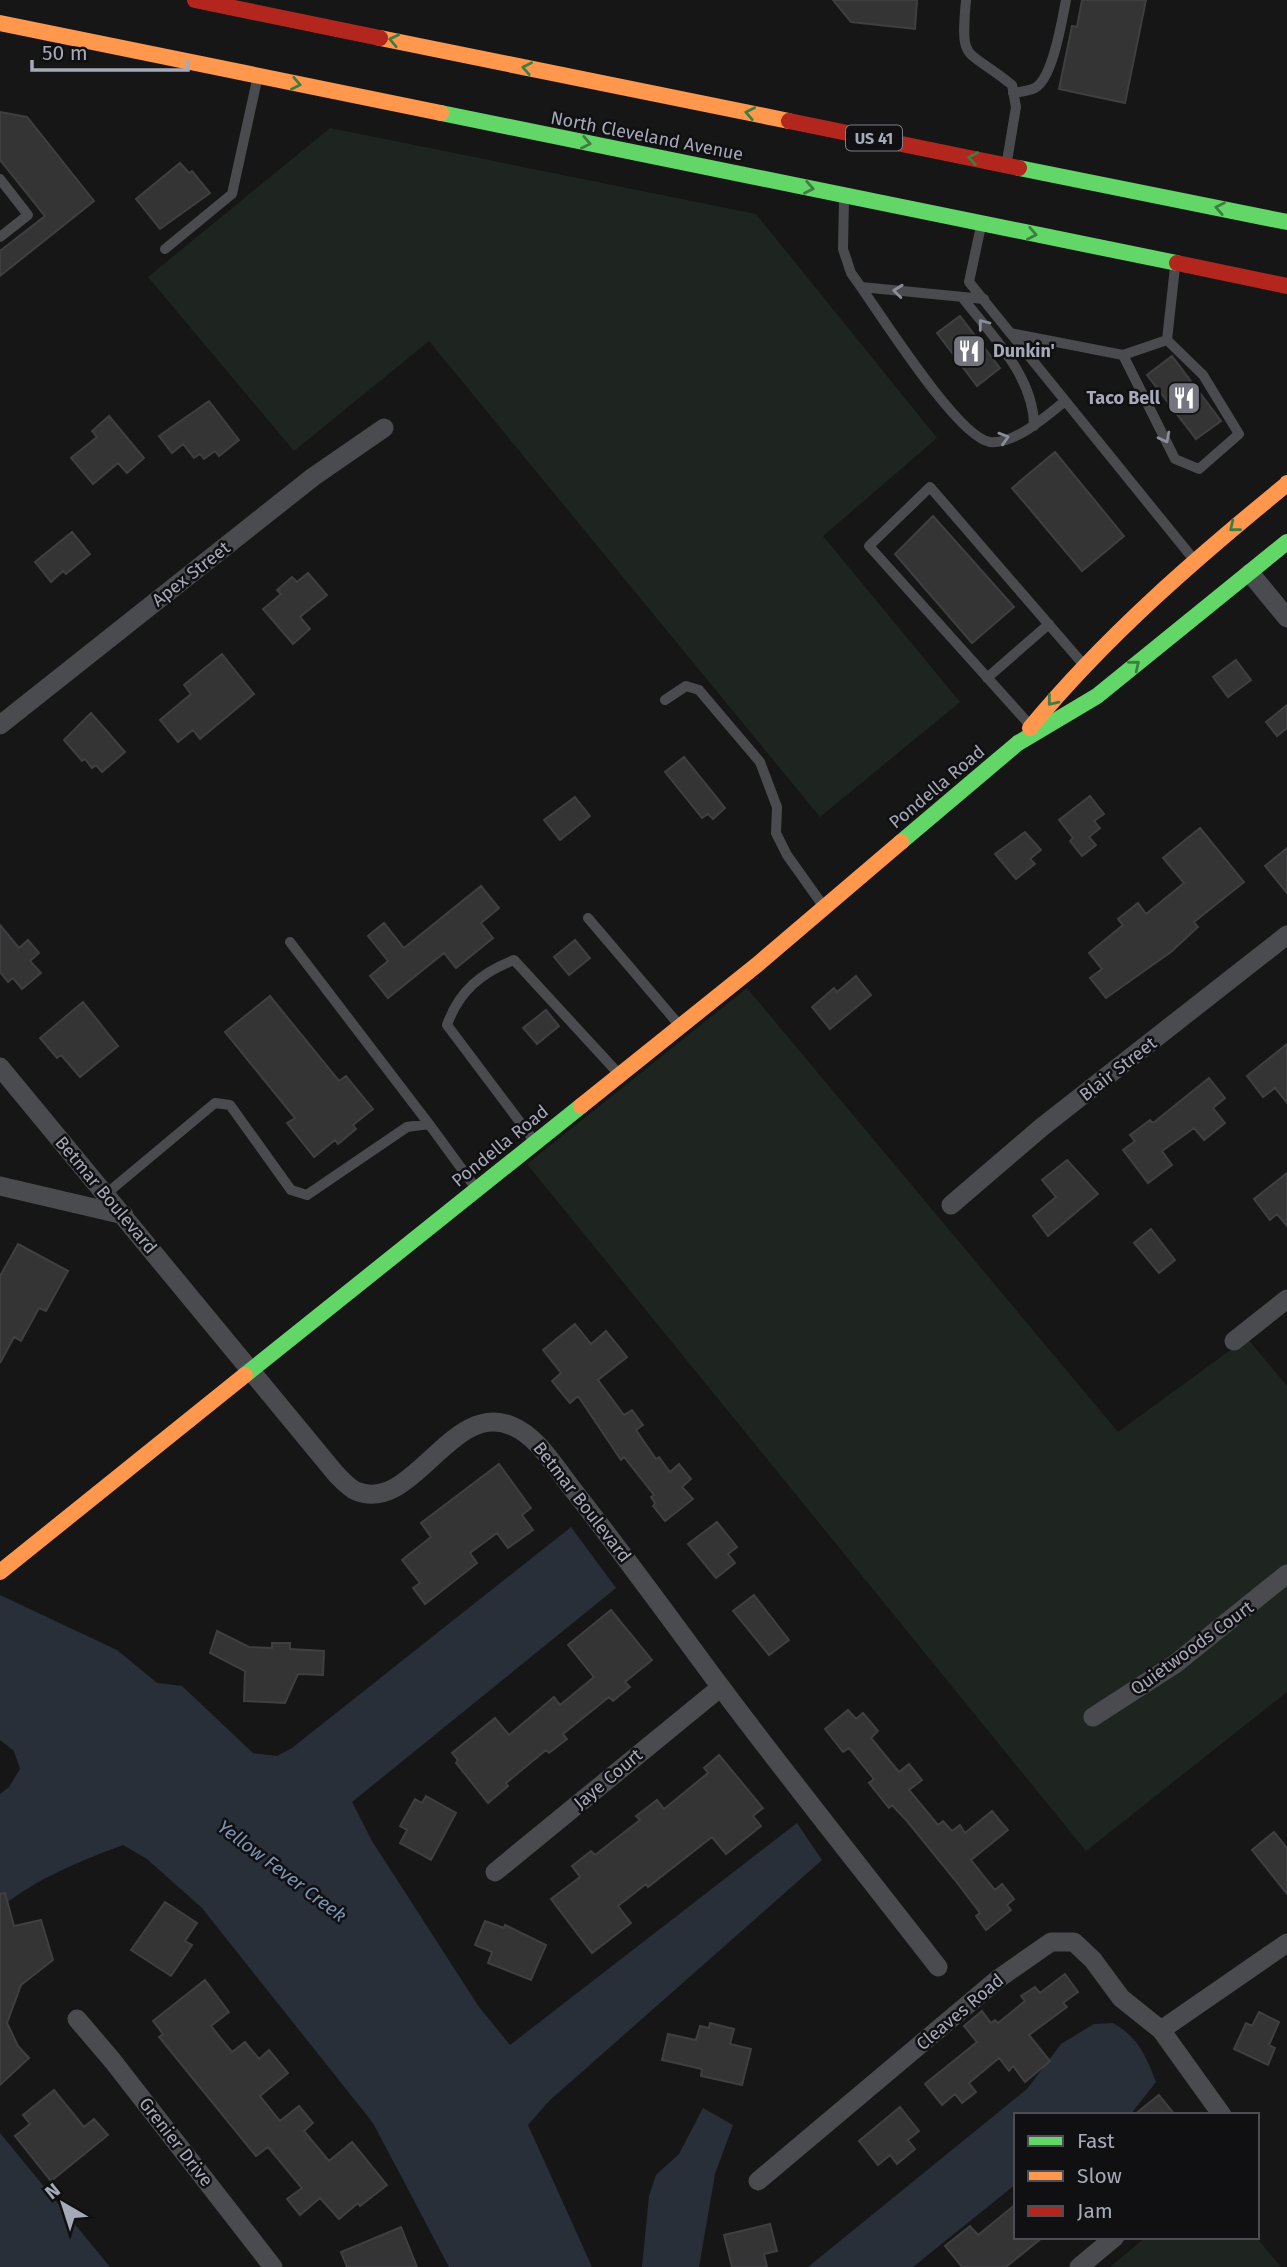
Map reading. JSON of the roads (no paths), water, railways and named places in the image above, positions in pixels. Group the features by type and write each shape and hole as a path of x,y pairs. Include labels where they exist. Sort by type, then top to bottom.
{"main road":[{"name":"US 41","path":"195,0 1287,222"},
{"name":"North Cleveland Avenue","path":"0,23 1279,284"},
{"path":"1279,284 1287,295"},
{"name":"Pondella Road","path":"1018,743 1084,664 1195,562 1287,484"},
{"name":"Pondella Road","path":"0,1572 41,1542 620,1075 1018,743 1097,696 1287,542"}],"street":[{"name":"Apex Street","path":"0,725 313,477 384,428"},
{"path":"1250,573 1287,618"},
{"name":"Blair Street","path":"951,1205 1042,1128 1287,935"},
{"name":"Betmar Boulevard","path":"0,1068 336,1474 356,1491 380,1493 402,1483 464,1430 486,1422 511,1425 531,1438 621,1550 721,1687 938,1967"},
{"path":"0,1186 124,1215"},
{"path":"1234,1341 1287,1299"},
{"name":"Quietwoods Court","path":"1093,1717 1175,1664 1287,1574"},
{"name":"Jaye Court","path":"495,1872 721,1687"},
{"name":"Cleaves Road","path":"758,2181 998,1979 1051,1942 1074,1942 1093,1960 1121,1998 1161,2030 1221,2113"},
{"path":"1161,2030 1287,1943"},
{"name":"Grenier Drive","path":"77,2019 112,2060 272,2267"},
{"path":"1079,2267 1113,2239"}],"lane":[{"path":"966,0 962,43 970,57 988,65 1012,85 1016,107 1007,165"},
{"path":"1013,93 1034,89 1040,84 1053,56 1066,0"},
{"path":"165,248 232,194 258,77"},
{"path":"0,179 28,215 0,237"},
{"path":"844,195 843,249 851,273 948,409 968,431 991,442 1034,426 1065,401"},
{"path":"981,223 969,282 1195,562"},
{"path":"1167,340 1176,263"},
{"path":"862,287 984,299"},
{"path":"962,297 1012,362 1032,397 1034,426"},
{"path":"1010,333 1123,355 1167,340"},
{"path":"1123,355 1175,459 1199,469 1239,434 1203,375 1167,340"},
{"path":"1031,727 869,546 930,487 1084,664"},
{"path":"987,678 1049,624"},
{"path":"665,700 687,686 699,690 761,762 777,807 776,832 787,855 824,907"},
{"path":"588,918 680,1026"},
{"path":"290,942 477,1189"},
{"path":"535,1143 447,1024 454,1006 471,983 514,960 620,1075"},
{"path":"106,1194 215,1102 230,1105 291,1190 307,1195 407,1127 429,1124"}],"water":[{"name":"Yellow Fever Creek","path":"571,1527 616,1588 352,1802 372,1841 479,2007 510,2045 797,1823 822,1860 549,2101 528,2125 592,2267 449,2267 373,2123 202,1908 147,1859 123,1845 43,1879 0,1908 0,1794 9,1787 20,1769 14,1751 0,1740 0,1595 117,1650 157,1683 182,1686 253,1753 277,1756 292,1748"},
{"path":"1113,2023 1122,2028 1135,2041 1149,2064 1156,2082 1132,2113 1014,2113 1014,2186 913,2267 808,2267 1027,2089 1061,2044 1094,2024"},
{"path":"703,2108 733,2125 715,2174 699,2267 642,2267 649,2196 656,2175 679,2154"},
{"path":"0,2133 110,2267 0,2267"}],"place":[{"name":"Dunkin'","path":"969,351"},
{"name":"Taco Bell","path":"1184,398"}]}
